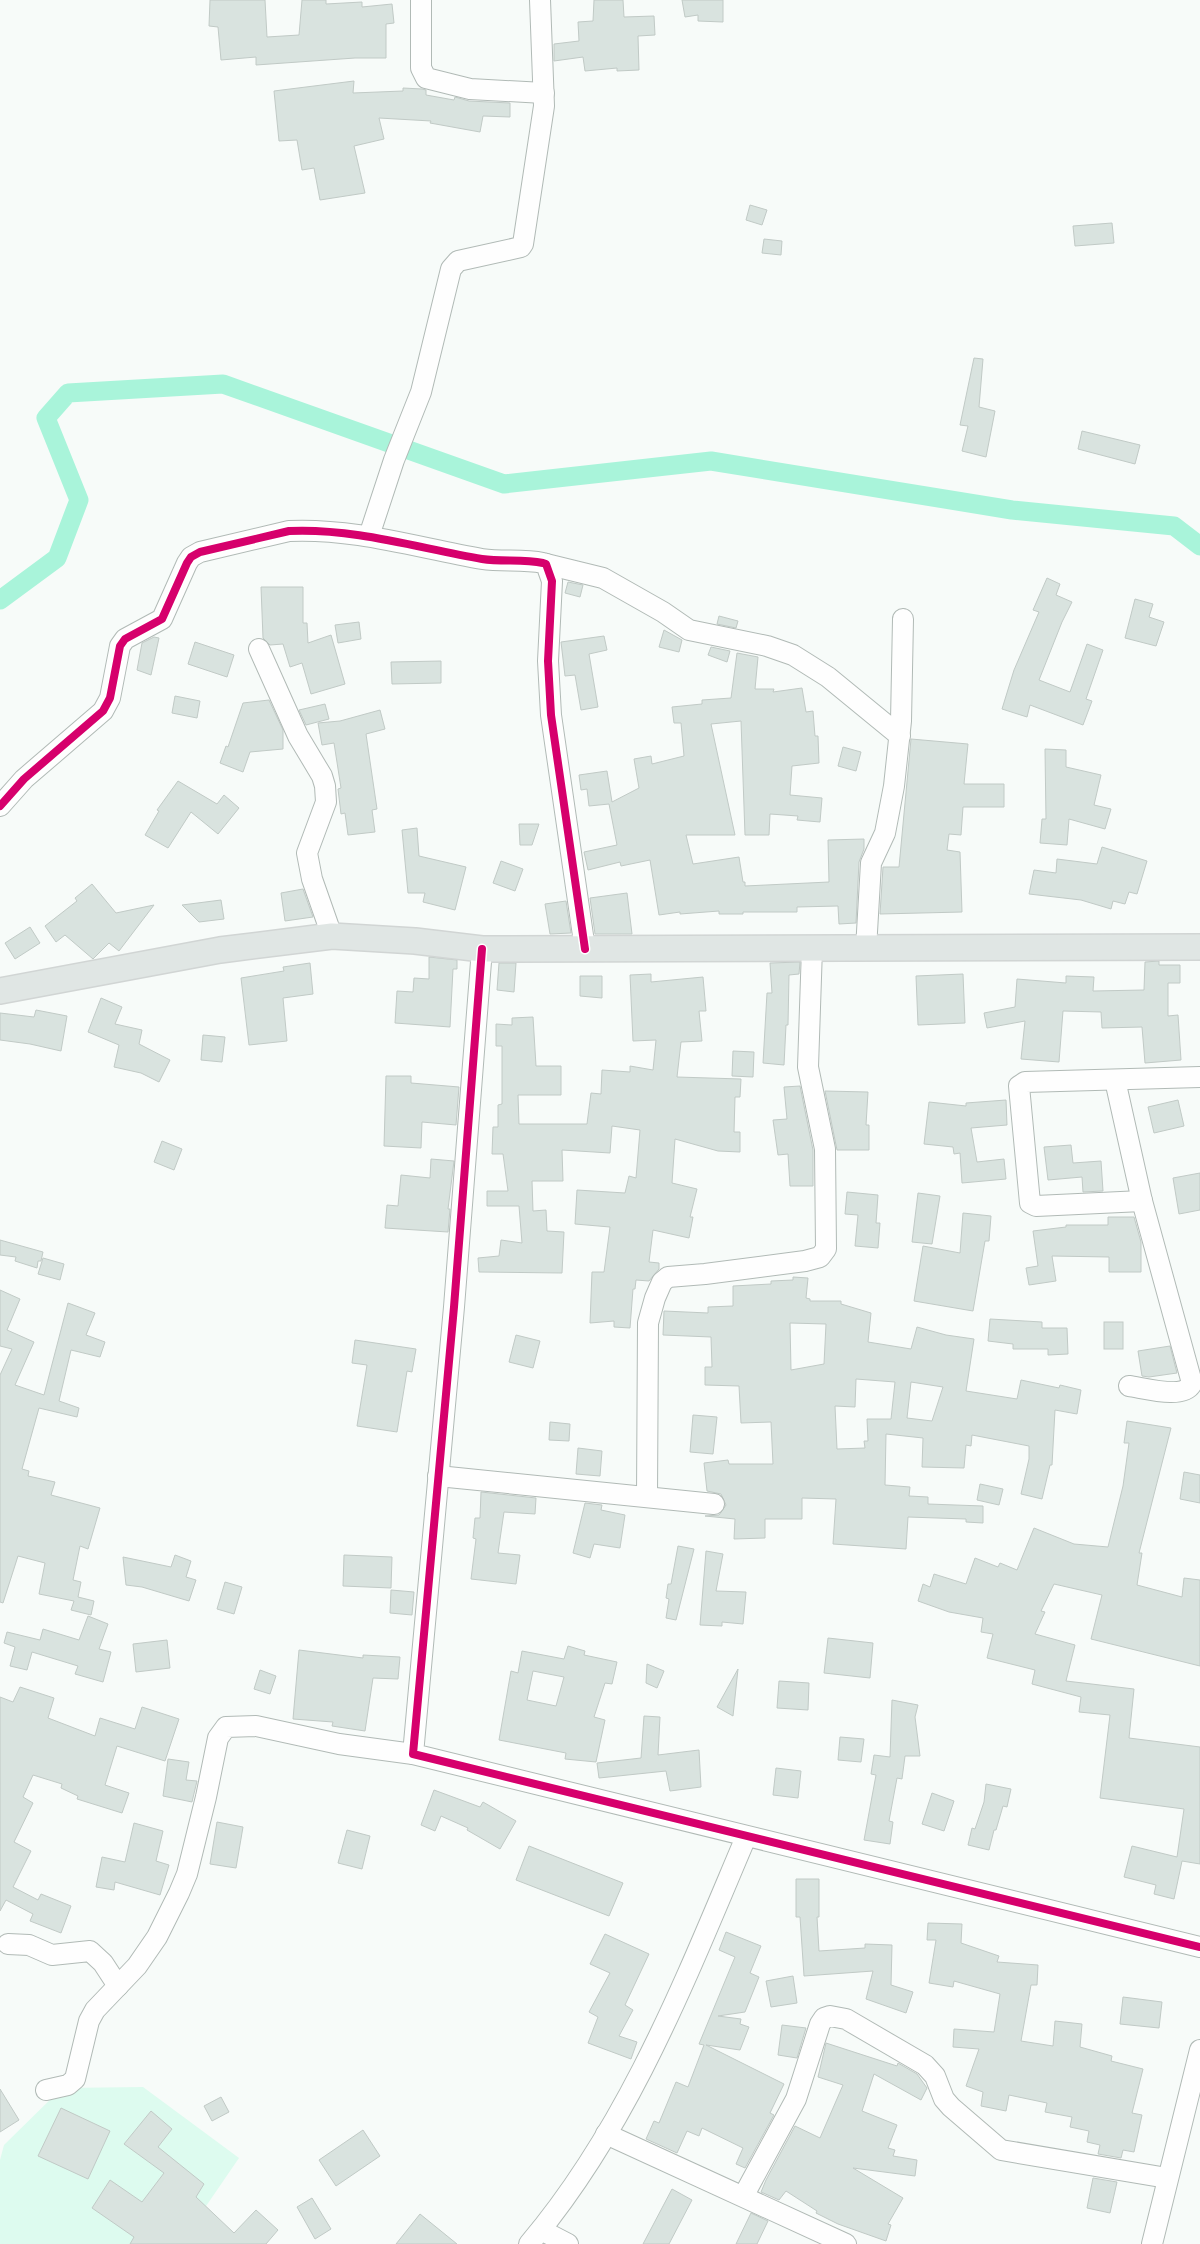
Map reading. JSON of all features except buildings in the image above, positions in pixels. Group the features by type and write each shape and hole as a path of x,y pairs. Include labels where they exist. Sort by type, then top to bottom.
{"main road":[{"path":"0,991 220,950 332,936 416,941 482,949 1200,948"}],"street":[{"path":"421,0 421,68 426,78 470,89 544,92"},
{"path":"369,536 394,460 421,392 453,264 458,261 522,245 542,129 544,92 540,0"},
{"path":"0,806 24,779 78,735 102,711 110,698 120,646 125,639 162,619 187,563 194,555 289,532 369,536 481,559 546,564 603,578 657,608 689,630 767,646 793,655 828,677 900,736"},
{"path":"546,564 552,581 548,661 551,715 585,949"},
{"path":"866,949 872,863 887,827 900,736 903,619"},
{"path":"259,649 298,736 322,776 325,786 326,802 307,853 312,879 332,936"},
{"path":"647,1496 647,1330 651,1309 662,1282 668,1276 706,1274 805,1261 820,1257 826,1249 825,1149 808,1066 812,948"},
{"path":"413,1754 454,1307 482,949"},
{"path":"1142,1201 1036,1206 1028,1202 1020,1084 1027,1082 1200,1077"},
{"path":"1115,1080 1142,1201 1192,1383 1184,1391 1173,1392 1129,1386"},
{"path":"438,1476 488,1483 647,1496 714,1504"},
{"path":"46,2090 68,2085 75,2079 89,2021 94,2010 137,1966 157,1937 179,1893 187,1874 218,1738 226,1727 256,1726 339,1744 413,1754 1200,1947"},
{"path":"568,2244 535,2237 570,2192 606,2134 651,2052 746,1837"},
{"path":"8,1944 29,1945 52,1955 90,1951 97,1957 118,1986"},
{"path":"744,2195 796,2099 820,2024 824,2018 830,2016 852,2022 925,2065 935,2076 944,2098 951,2107 1001,2150 1168,2178"},
{"path":"1152,2244 1200,2050"},
{"path":"606,2134 744,2195 846,2244"}],"shaded area":[{"path":"143,2087 239,2158 180,2244 0,2244 0,2160 4,2145 62,2088"}],"waterway":[{"path":"0,600 57,558 79,500 46,418 68,393 223,384 504,484 711,461 1012,510 1174,526 1200,546"}],"cycle path":[{"path":"0,806 24,779 103,711 110,698 120,646 125,639 162,619 187,563 191,557 200,552 289,531 314,531 362,536 482,559 543,563 546,564 552,581 548,661 551,715 585,949"},
{"path":"482,949 454,1307 413,1754 1200,1947"}]}
